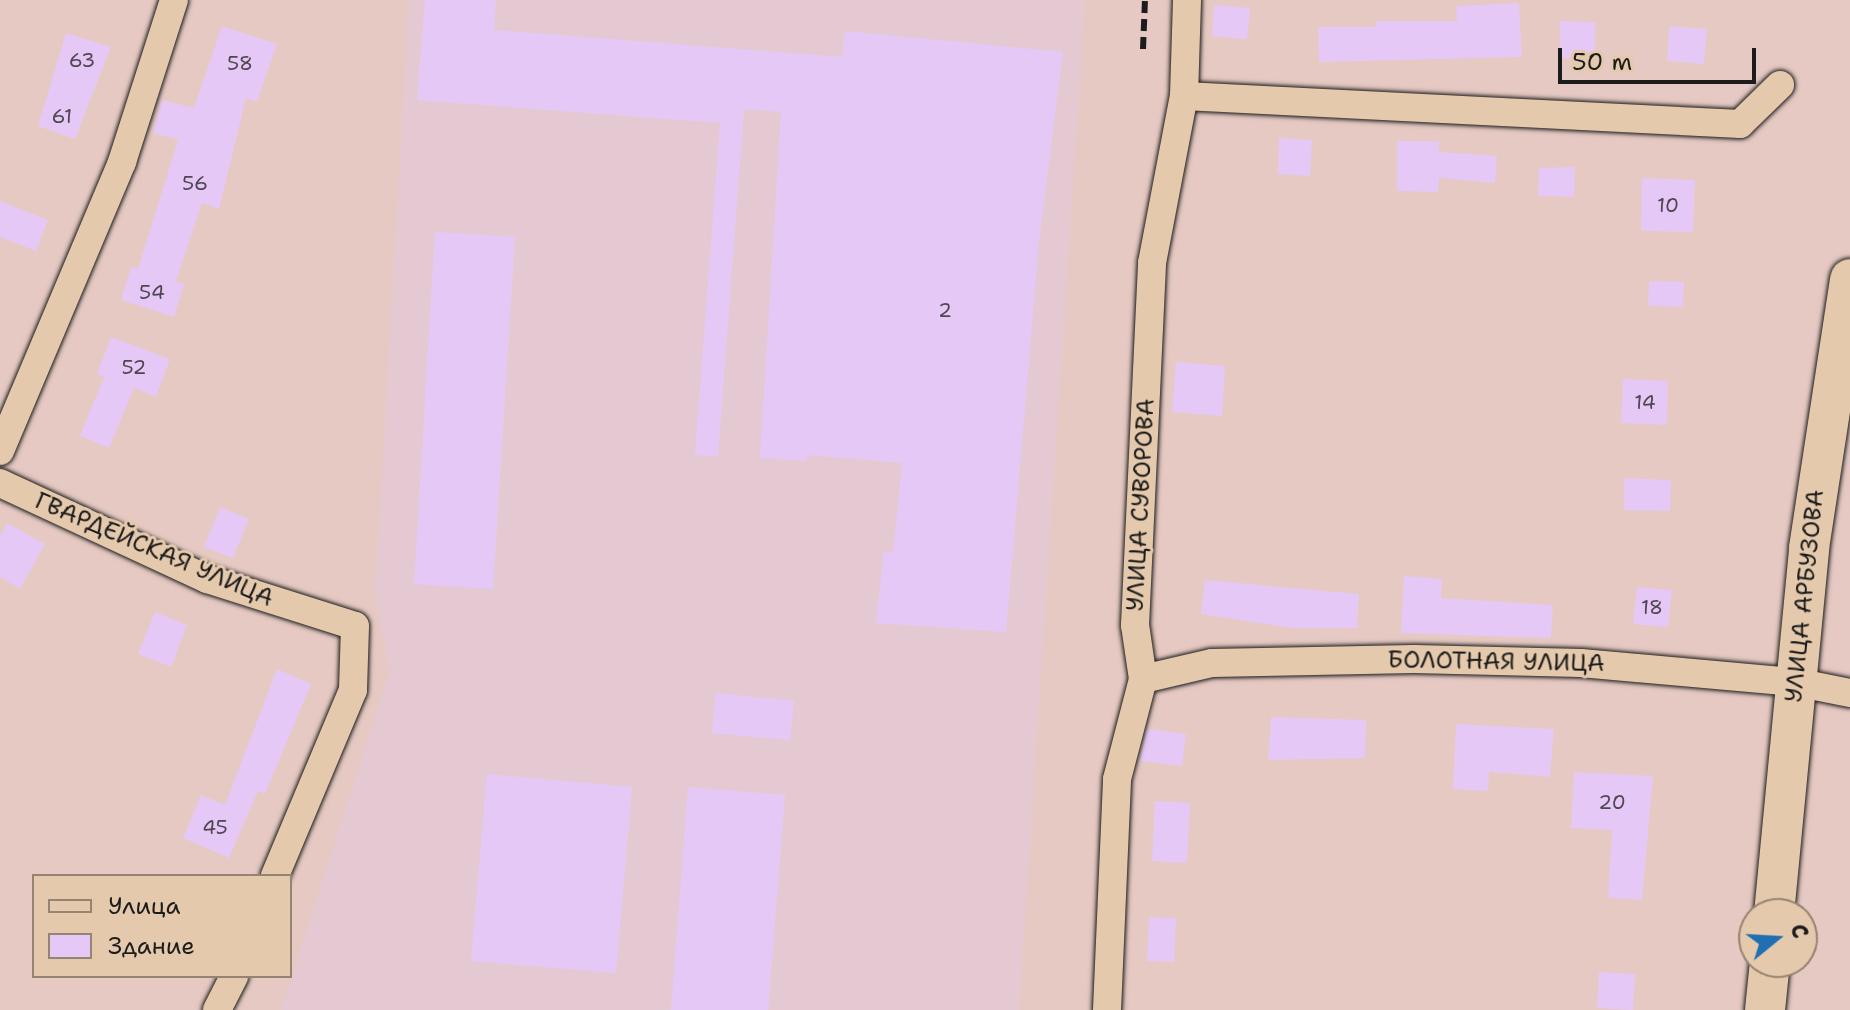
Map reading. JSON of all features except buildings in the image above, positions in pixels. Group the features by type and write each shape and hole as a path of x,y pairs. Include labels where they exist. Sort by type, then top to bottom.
{"street":[{"path":"0,451 122,162 174,0"},
{"name":"УЛИЦА СУВОРОВА","path":"1107,1010 1117,779 1143,679 1135,625 1152,263 1184,96 1187,0"},
{"path":"1184,96 1740,124 1780,85"},
{"name":"УЛИЦА АРБУЗОВА","path":"1775,898 1795,682 1827,412 1850,279"},
{"name":"ГВАРДЕЙСКАЯ УЛИЦА","path":"0,483 207,579 355,626 353,690 276,874"},
{"name":"БОЛОТНАЯ УЛИЦА","path":"1143,679 1212,663 1414,659 1581,663 1795,682 1850,693"},
{"path":"1765,1010 1768,978"}],"shaded area":[{"path":"409,0 1085,0 1019,1010 281,1010 390,671 375,596"}],"railway":[{"path":"1143,49 1145,0"}]}
